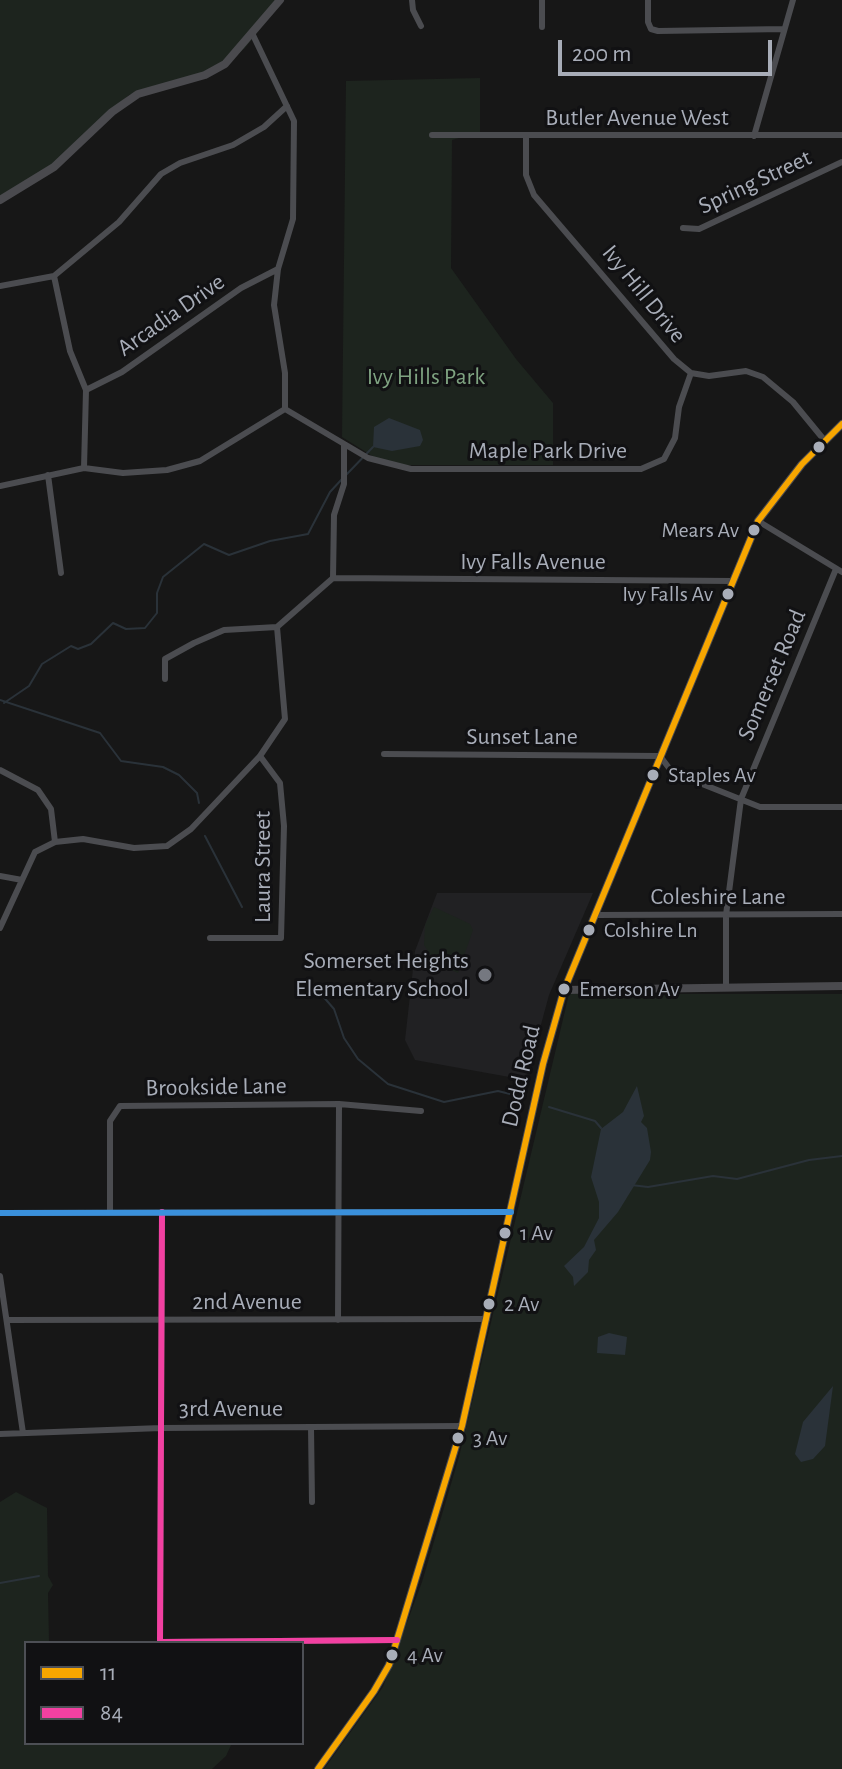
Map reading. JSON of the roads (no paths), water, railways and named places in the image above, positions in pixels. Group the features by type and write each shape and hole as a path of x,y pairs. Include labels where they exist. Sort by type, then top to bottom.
{"main road":[{"path":"0,200 54,167 126,101 152,89 212,72 233,57 280,0"},
{"name":"Dodd Road","path":"318,1769 374,1691 389,1665 397,1640 462,1426 543,1064 564,990 758,521 783,485 842,424"},
{"path":"564,990 842,986"}],"street":[{"path":"412,0 421,26"},
{"path":"542,0 542,27"},
{"path":"648,0 651,29 784,29"},
{"path":"754,136 793,0"},
{"path":"0,486 84,468 123,473 162,471 200,461 285,409 285,373 274,305 278,269 293,219 294,121 253,35"},
{"path":"0,286 54,276 119,222 161,174 180,163 233,145 264,127 287,106"},
{"name":"Butler Avenue West","path":"432,135 842,135"},
{"name":"Ivy Hill Drive","path":"526,136 526,175 534,195 674,359 691,373 709,376 746,371 763,377 793,402 825,441"},
{"name":"Spring Street","path":"683,228 699,229 842,162"},
{"name":"Arcadia Drive","path":"86,390 122,372 241,288 278,269"},
{"path":"54,276 70,351 86,390 84,468"},
{"name":"Maple Park Drive","path":"285,409 368,458 411,469 641,469 664,459 675,438 679,407 691,373"},
{"path":"165,679 165,659 224,630 277,627 333,578 334,515 344,484 344,444"},
{"path":"48,475 61,573"},
{"path":"758,521 839,571"},
{"name":"Somerset Road","path":"726,986 726,915 741,799 839,571"},
{"name":"Ivy Falls Avenue","path":"333,578 733,581"},
{"path":"0,928 35,852 55,842 83,839 134,848 167,846 191,829 260,756 285,719 277,627"},
{"name":"Sunset Lane","path":"384,754 660,756"},
{"name":"Laura Street","path":"210,938 281,938 284,826 280,783 260,756"},
{"path":"660,756 672,772 760,807 842,807"},
{"path":"0,770 38,790 51,809 55,842"},
{"path":"0,876 22,880"},
{"name":"Coleshire Lane","path":"595,915 842,914"},
{"path":"338,1320 339,1104"},
{"name":"Brookside Lane","path":"110,1212 110,1121 120,1106 339,1104 421,1111"},
{"path":"160,1641 162,1212"},
{"path":"0,1213 511,1212"},
{"path":"0,1276 23,1433"},
{"name":"2nd Avenue","path":"7,1320 487,1319"},
{"name":"3rd Avenue","path":"0,1434 161,1428 462,1426"},
{"path":"311,1427 312,1502"},
{"path":"278,1641 397,1640"}],"waterway":[{"path":"346,475 373,447"},
{"path":"4,703 29,686 42,664 71,646 78,649 91,644 113,623 126,629 145,628 157,613 157,593 163,577 204,544 229,555 270,541 308,534 330,492 342,479"},
{"path":"0,700 100,733 121,761 163,767 179,775 197,793 199,803"},
{"path":"205,836 242,907"},
{"path":"308,979 334,1009 344,1038 358,1059 388,1084 444,1102 498,1091 522,1097"},
{"path":"549,1107 595,1121 601,1128"},
{"path":"631,1185 648,1187 713,1176 737,1179 809,1160 842,1156"},
{"path":"0,1583 39,1576"}],"place":[{"name":"Mears Av","path":"754,530"},
{"name":"Ivy Falls Av","path":"728,594"},
{"name":"Staples Av","path":"653,775"},
{"name":"Colshire Ln","path":"589,930"},
{"name":"Somerset Heights Elementary School","path":"485,975"},
{"name":"Emerson Av","path":"564,989"},
{"name":"1 Av","path":"505,1233"},
{"name":"2 Av","path":"489,1304"},
{"name":"3 Av","path":"458,1438"},
{"name":"4 Av","path":"392,1655"}],"park label":[{"name":"Ivy Hills Park","path":"426,377"}]}
